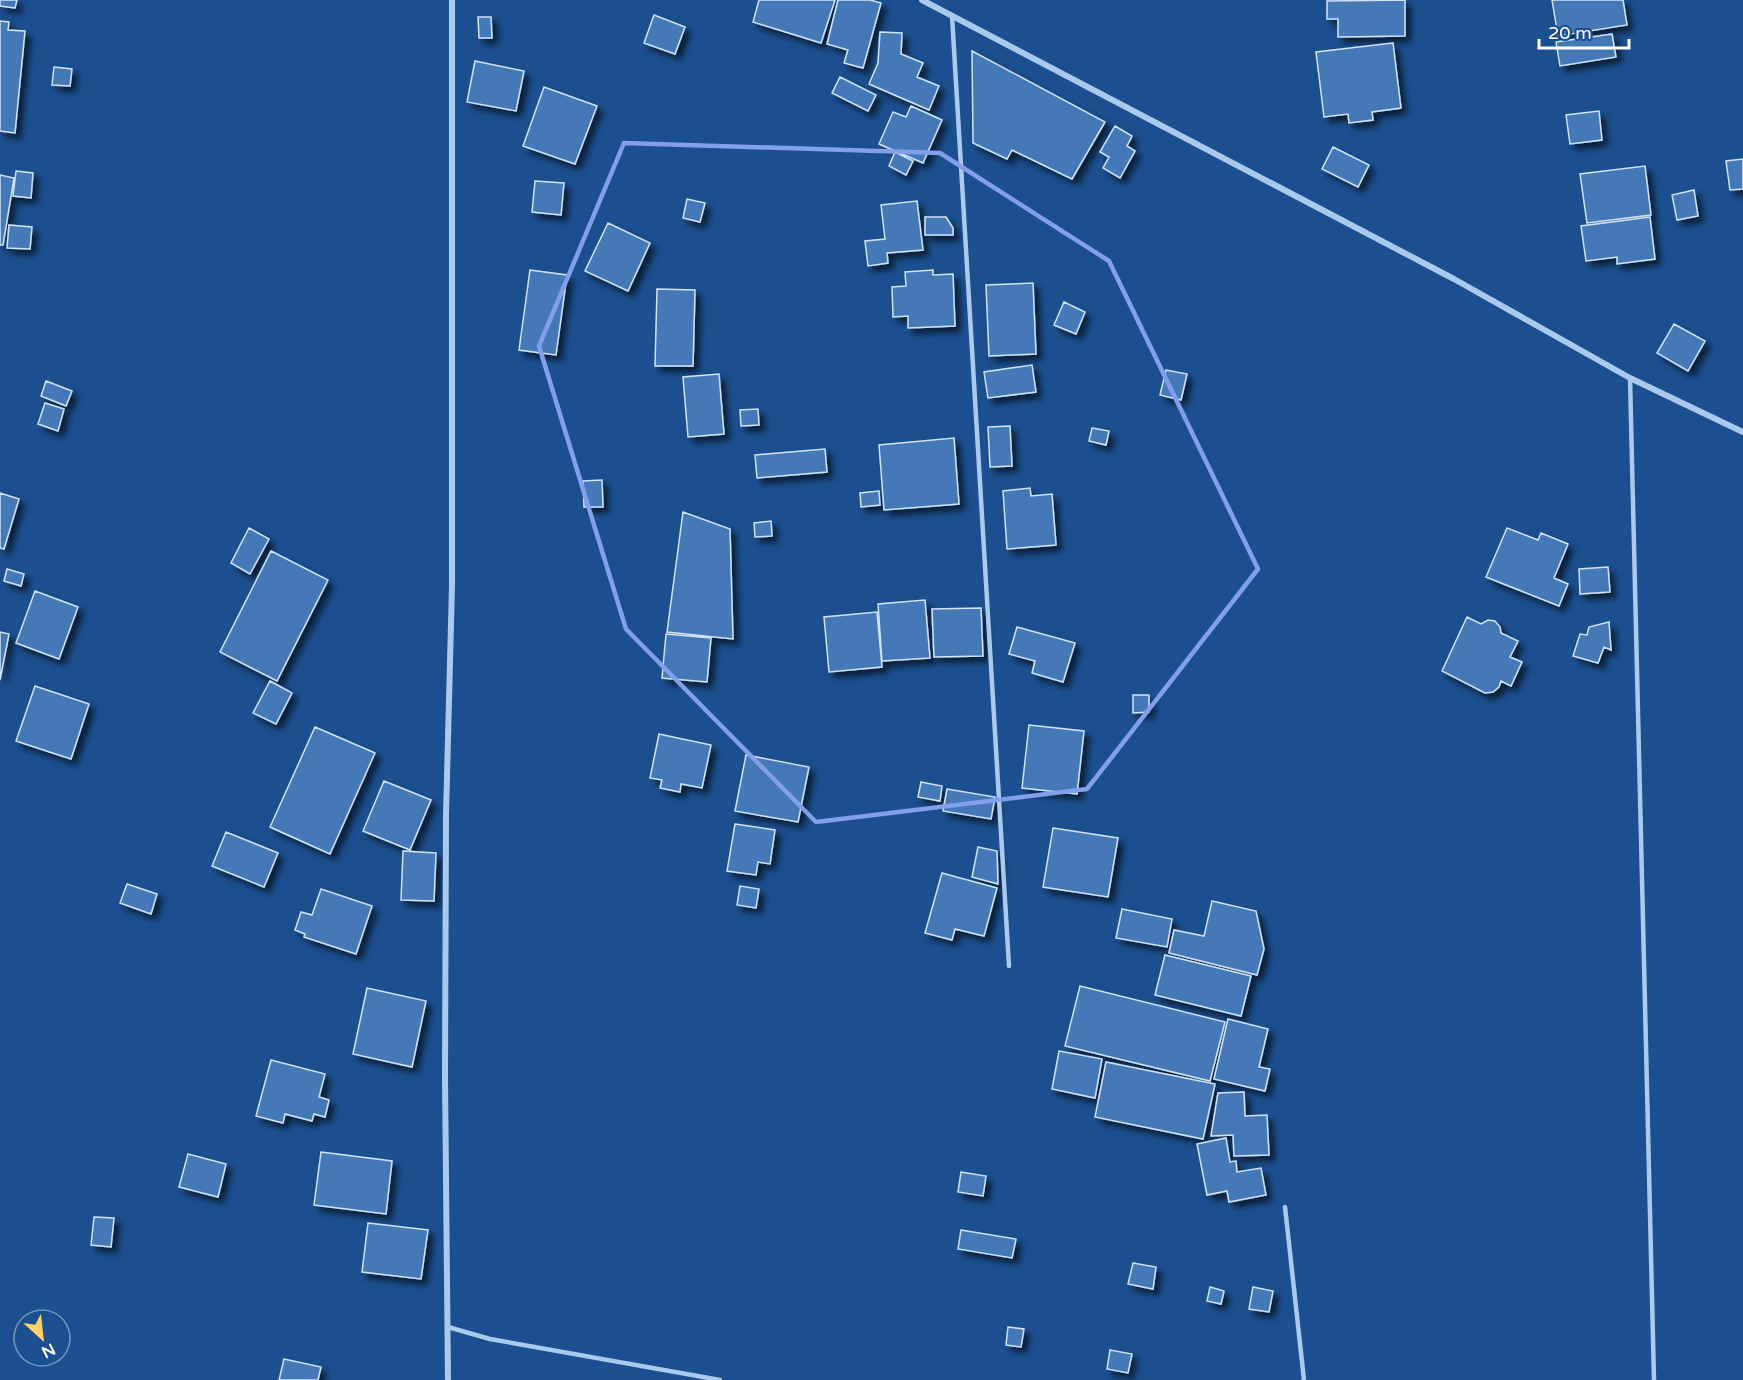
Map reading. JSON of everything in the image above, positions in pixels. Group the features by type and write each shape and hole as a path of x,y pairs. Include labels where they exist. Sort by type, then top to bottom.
{"street":[{"path":"448,1380 445,1077 446,815 452,585 452,0"},
{"path":"922,0 1454,279 1630,378 1743,432"}],"lane":[{"path":"952,16 1009,966"},
{"path":"1630,378 1654,1380"},
{"path":"1285,1207 1304,1380"},
{"path":"448,1327 490,1339 720,1380"}],"highlighted area":[{"path":"624,143 940,153 1109,261 1258,569 1087,789 816,822 626,629 539,346"}],"building":[{"path":"0,0 17,0 15,8 0,6"},
{"path":"759,0 835,0 821,43 753,22"},
{"path":"838,0 870,0 881,3 863,68 844,63 848,50 827,44"},
{"path":"1405,0 1405,36 1338,37 1338,19 1327,19 1327,1"},
{"path":"1552,0 1623,0 1627,25 1558,36"},
{"path":"654,15 685,27 675,54 644,43"},
{"path":"478,17 491,17 492,38 479,38"},
{"path":"0,21 9,22 8,30 25,31 15,133 0,131"},
{"path":"880,32 902,33 901,54 923,63 917,77 939,86 929,110 869,84 878,63"},
{"path":"1612,34 1616,57 1560,66 1556,42"},
{"path":"1393,43 1401,108 1372,112 1373,120 1349,123 1348,114 1324,117 1316,52"},
{"path":"972,51 1105,122 1072,179 1012,150 1007,159 973,143"},
{"path":"475,61 524,71 516,111 467,102"},
{"path":"54,67 72,69 70,86 52,85"},
{"path":"840,77 876,95 868,111 832,93"},
{"path":"544,87 597,106 575,164 523,146"},
{"path":"911,106 942,120 923,163 879,144 893,112 906,117"},
{"path":"1599,111 1602,140 1570,144 1566,115"},
{"path":"1115,126 1132,136 1127,146 1135,151 1120,178 1103,168 1109,157 1100,152"},
{"path":"1333,147 1369,165 1358,187 1322,169"},
{"path":"895,152 913,161 906,175 889,166"},
{"path":"1743,159 1743,189 1730,190 1726,161"},
{"path":"1645,166 1651,215 1587,223 1580,174"},
{"path":"16,171 33,173 31,198 13,196"},
{"path":"0,175 14,178 3,245 0,245"},
{"path":"535,181 564,183 561,215 532,212"},
{"path":"1694,190 1698,216 1677,220 1672,195"},
{"path":"687,199 705,203 700,222 683,218"},
{"path":"917,201 923,250 887,253 888,263 868,266 865,241 885,239 881,205"},
{"path":"925,217 946,217 953,228 953,235 925,235"},
{"path":"1650,217 1655,259 1617,264 1617,257 1586,261 1581,226"},
{"path":"608,223 650,243 628,291 585,271"},
{"path":"9,225 32,227 30,249 7,248"},
{"path":"530,270 567,275 556,355 519,350"},
{"path":"933,270 933,275 953,274 955,326 908,328 908,316 893,317 892,287 906,286 905,272"},
{"path":"1033,283 1036,354 989,356 986,285"},
{"path":"657,289 695,290 693,366 655,366"},
{"path":"1064,302 1085,312 1076,334 1054,325"},
{"path":"1674,324 1705,341 1688,371 1657,353"},
{"path":"1032,365 1036,392 988,398 984,372"},
{"path":"1166,370 1187,374 1181,400 1160,395"},
{"path":"719,374 724,434 688,437 683,377"},
{"path":"46,381 72,391 66,406 41,396"},
{"path":"45,403 64,409 58,431 38,424"},
{"path":"758,409 759,425 741,426 740,410"},
{"path":"1010,426 1012,466 990,467 988,427"},
{"path":"1092,428 1109,431 1106,445 1089,441"},
{"path":"954,438 959,504 884,510 879,445"},
{"path":"825,449 827,472 757,478 755,455"},
{"path":"602,480 603,507 584,507 583,481"},
{"path":"1030,488 1031,496 1052,494 1056,545 1007,549 1003,491"},
{"path":"879,491 880,505 861,507 860,493"},
{"path":"0,493 19,499 4,549 0,548"},
{"path":"683,512 730,529 733,639 667,632"},
{"path":"771,521 772,536 755,537 754,523"},
{"path":"249,528 269,539 250,574 231,563"},
{"path":"1507,528 1538,540 1541,533 1568,544 1554,578 1568,584 1559,606 1486,577"},
{"path":"271,551 328,580 277,681 220,652"},
{"path":"1608,567 1610,592 1580,594 1579,569"},
{"path":"7,569 24,574 21,586 4,581"},
{"path":"35,591 78,607 59,659 16,643"},
{"path":"925,600 930,658 882,661 878,604"},
{"path":"981,608 983,656 934,657 932,609"},
{"path":"877,612 882,667 829,672 824,617"},
{"path":"1467,617 1481,624 1488,620 1495,621 1501,633 1518,641 1510,657 1522,662 1511,686 1501,681 1499,687 1493,692 1485,693 1442,671"},
{"path":"1609,622 1611,650 1604,647 1598,663 1573,656 1580,634 1587,635 1589,627"},
{"path":"1017,627 1075,643 1063,682 1032,673 1035,661 1009,654"},
{"path":"0,632 9,634 0,680"},
{"path":"666,634 711,638 707,682 662,678"},
{"path":"270,681 292,693 276,724 253,713"},
{"path":"35,686 89,704 71,759 16,741"},
{"path":"1133,695 1149,695 1149,712 1133,713"},
{"path":"1029,725 1084,731 1077,794 1022,788"},
{"path":"315,727 375,753 330,854 270,827"},
{"path":"659,734 711,745 702,788 681,784 680,792 660,788 662,780 650,778"},
{"path":"746,755 809,767 798,822 735,811"},
{"path":"384,781 431,800 410,850 363,831"},
{"path":"921,782 942,786 940,801 918,797"},
{"path":"947,789 995,797 991,819 943,811"},
{"path":"735,824 775,830 770,864 758,862 756,875 727,871"},
{"path":"1053,828 1118,838 1108,897 1043,887"},
{"path":"226,832 278,853 264,887 212,866"},
{"path":"978,847 997,851 998,884 972,877"},
{"path":"403,851 436,853 434,901 401,900"},
{"path":"942,873 997,888 984,936 955,929 952,940 925,933"},
{"path":"127,884 157,894 151,914 120,903"},
{"path":"740,886 759,889 756,908 737,905"},
{"path":"321,889 372,906 356,954 304,937 305,934 295,930 301,912 312,915"},
{"path":"1212,901 1256,911 1264,949 1257,975 1169,953 1174,930 1204,936"},
{"path":"1122,909 1172,919 1167,947 1116,938"},
{"path":"1165,955 1251,976 1241,1016 1155,995"},
{"path":"1080,986 1225,1022 1210,1081 1065,1046"},
{"path":"367,988 426,1001 412,1067 353,1054"},
{"path":"1228,1019 1268,1029 1259,1067 1270,1069 1265,1091 1214,1079"},
{"path":"1059,1051 1102,1059 1095,1098 1052,1089"},
{"path":"271,1060 325,1074 319,1097 329,1100 325,1117 314,1114 312,1121 285,1114 283,1123 256,1116"},
{"path":"1106,1062 1215,1084 1203,1139 1095,1117"},
{"path":"1244,1092 1245,1116 1267,1115 1269,1155 1234,1156 1233,1135 1211,1136 1218,1093"},
{"path":"1226,1138 1230,1162 1236,1161 1237,1172 1261,1168 1266,1195 1229,1202 1227,1191 1207,1195 1197,1144"},
{"path":"321,1152 392,1161 386,1214 314,1205"},
{"path":"188,1154 226,1164 218,1197 179,1187"},
{"path":"961,1172 986,1176 983,1196 958,1192"},
{"path":"94,1217 114,1218 111,1247 91,1245"},
{"path":"368,1223 428,1230 421,1279 362,1272"},
{"path":"961,1230 1016,1239 1012,1258 958,1249"},
{"path":"1133,1263 1156,1267 1153,1289 1128,1284"},
{"path":"1210,1287 1224,1291 1221,1304 1207,1301"},
{"path":"1253,1287 1273,1291 1269,1312 1249,1309"},
{"path":"1008,1327 1024,1329 1021,1347 1006,1345"},
{"path":"1110,1350 1132,1354 1128,1373 1107,1369"},
{"path":"284,1359 321,1367 318,1380 279,1380"}]}
